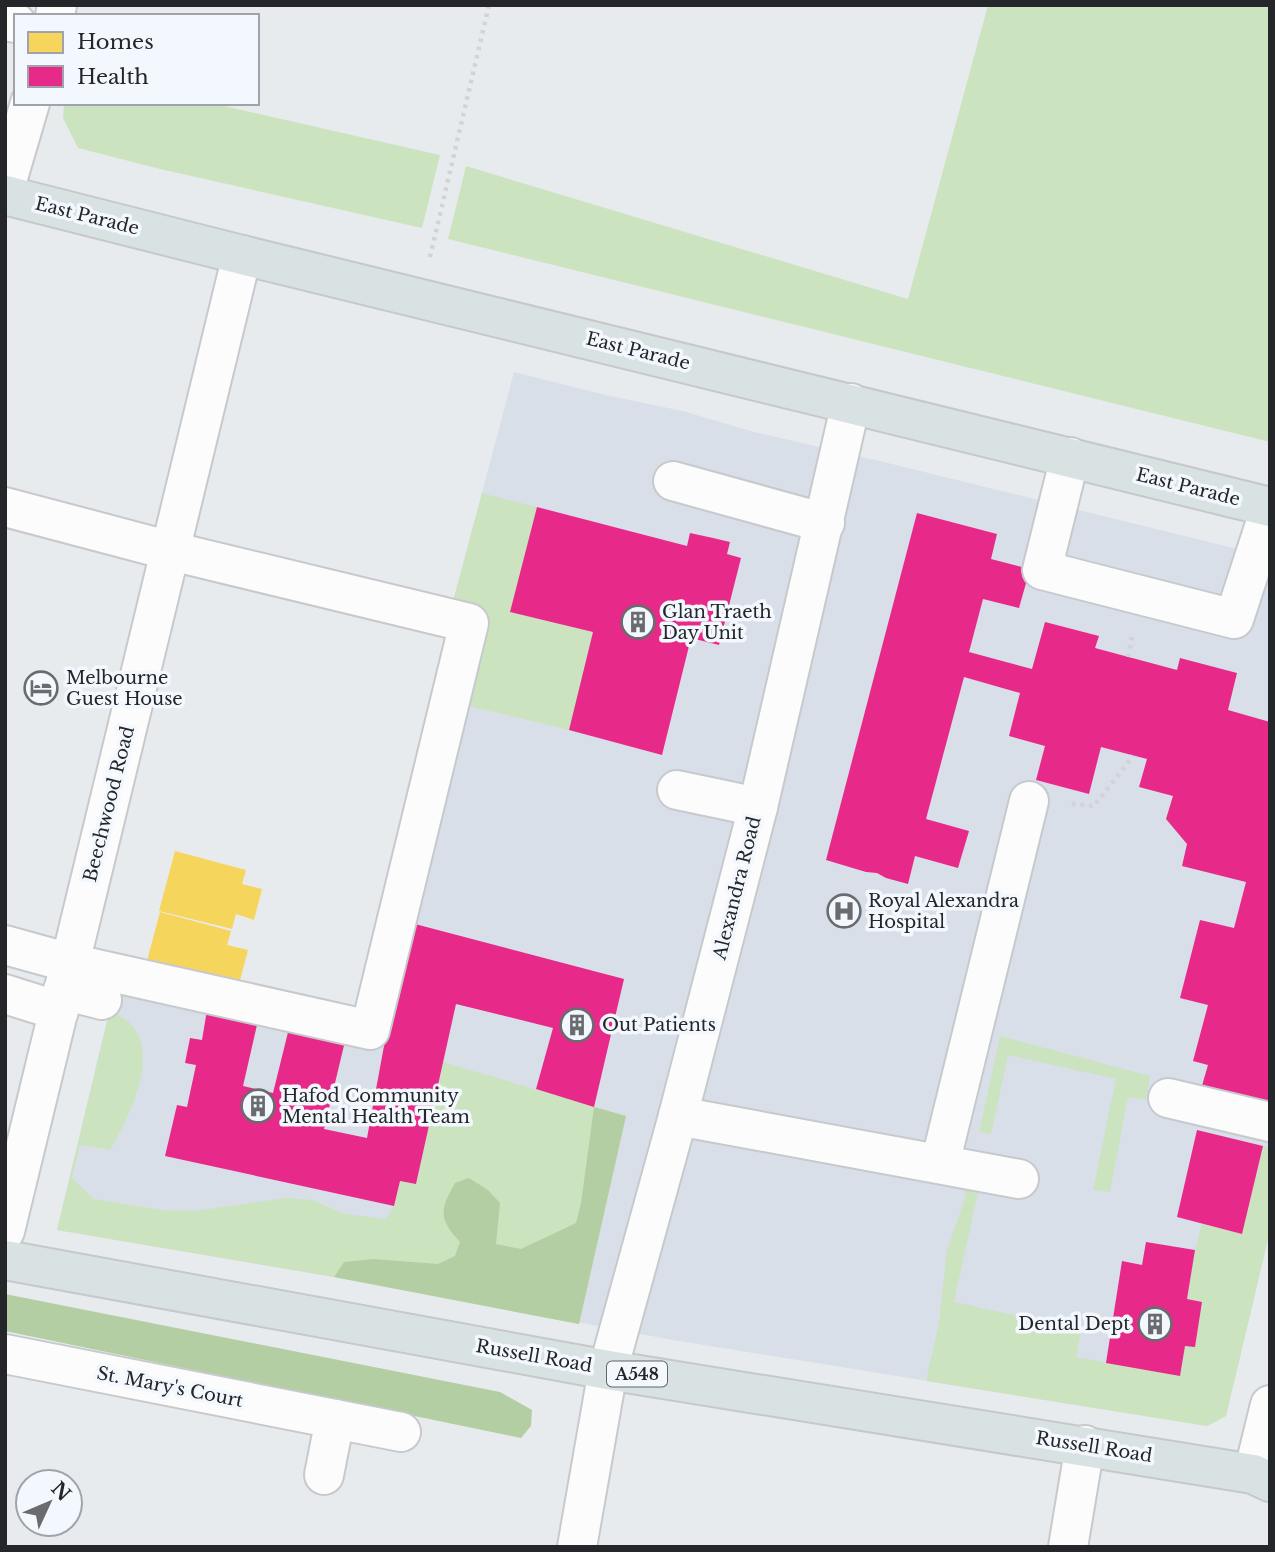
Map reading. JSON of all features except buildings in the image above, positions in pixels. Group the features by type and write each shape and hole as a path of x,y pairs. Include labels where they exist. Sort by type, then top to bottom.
{"main road":[{"name":"East Parade","path":"5,195 242,256 851,403 1270,508"},
{"name":"Russell Road","path":"5,1260 608,1370 1085,1445 1262,1478"}],"street":[{"path":"5,188 29,105"},
{"name":"Beechwood Road","path":"5,1231 242,256"},
{"name":"Alexandra Road","path":"577,1547 608,1370 678,1116 758,807 851,403"},
{"path":"1070,457 1042,570 1234,619 1270,508"},
{"path":"673,481 825,523"},
{"path":"5,507 171,551 469,623 370,1030 64,988 5,994"},
{"path":"677,790 758,807"},
{"path":"940,1164 1029,800"},
{"path":"5,945 64,988 102,1000"},
{"path":"1168,1098 1270,1122"},
{"path":"678,1116 1019,1179"},
{"name":"St. Mary's Court","path":"5,1354 401,1432"},
{"path":"1262,1478 1270,1405"},
{"path":"324,1475 335,1419"},
{"path":"1068,1547 1085,1445"}],"path":[{"path":"421,298 489,5"},
{"path":"1029,800 1094,806 1133,756"}],"shaded area":[{"name":"Royal Alexandra Hospital","path":"514,372 683,411 754,432 1270,557 1270,1231 1226,1416 1207,1426 673,1340 334,1277 57,1230 116,982 384,1046 415,924 451,609"}],"green space":[{"path":"988,5 1270,5 1270,442 448,239 466,166 908,299"},
{"path":"64,105 220,105 440,155 422,228 78,148 63,118"},
{"path":"482,493 537,507 510,611 593,632 569,730 465,705 451,609"},
{"path":"110,1010 129,1022 138,1035 142,1068 133,1104 110,1150 80,1145 72,1178 94,1199 162,1210 195,1211 286,1198 312,1200 345,1214 386,1219 394,1206 400,1181 416,1184 443,1062 626,1116 579,1324 334,1277 57,1230"},
{"path":"1000,1036 1150,1076 1146,1100 1128,1097 1110,1192 1093,1190 1116,1079 1008,1055 991,1134 979,1132"},
{"path":"594,1107 626,1116 579,1324 334,1277 344,1262 373,1259 438,1264 455,1256 460,1242 448,1227 444,1207 455,1183 469,1178 488,1190 500,1203 496,1244 521,1249 576,1223"},
{"path":"1263,1146 1270,1148 1270,1231 1226,1416 1207,1426 926,1381 939,1323 947,1250 964,1201 969,1175 981,1179 954,1302 1081,1330 1076,1357 1180,1376 1185,1346 1195,1347 1202,1302 1187,1299 1202,1224 1242,1234"},
{"path":"5,1294 500,1392 532,1410 531,1426 521,1438 5,1331"}],"place":[{"name":"Glan Traeth Day Unit","path":"638,622"},
{"name":"Melbourne Guest House","path":"41,688"},
{"name":"Royal Alexandra Hospital","path":"844,911"},
{"name":"Out Patients","path":"577,1025"},
{"name":"Hafod Community Mental Health Team","path":"258,1106"},
{"name":"Dental Dept","path":"1155,1324"}]}
